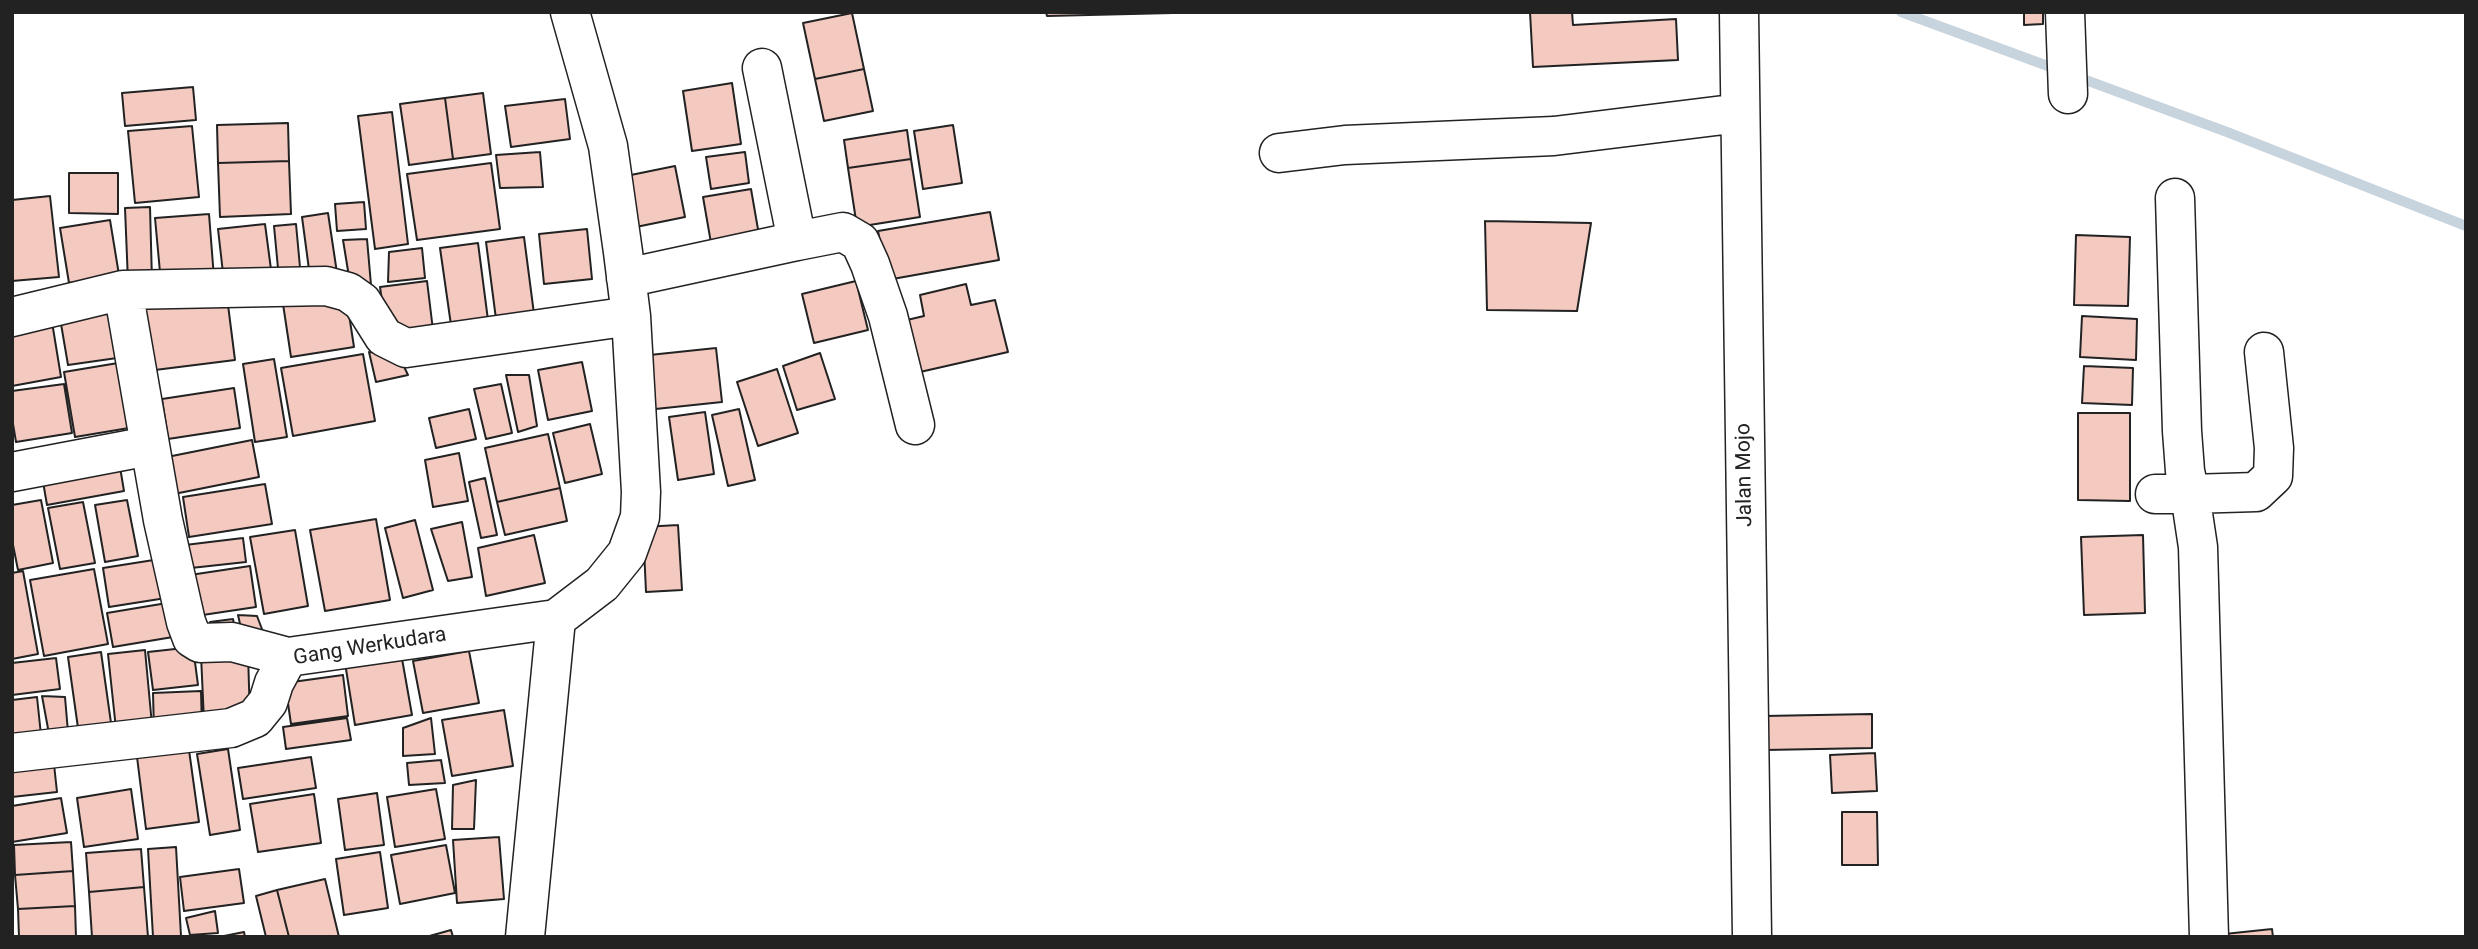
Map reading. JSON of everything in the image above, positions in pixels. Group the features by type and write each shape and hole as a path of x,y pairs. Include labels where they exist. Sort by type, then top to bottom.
{"street":[{"path":"525,937 556,618 602,584 627,553 640,517 642,492 631,316 608,146 570,12"},
{"name":"Jalan Mojo","path":"1739,12 1752,937"},
{"path":"2065,24 2068,93"},
{"path":"762,68 797,241"},
{"path":"1279,153 1345,145 1554,136 1740,113"},
{"path":"2173,494 2185,471 2175,198"},
{"path":"626,278 843,232 860,242 870,264 888,316 915,425"},
{"path":"12,317 123,290 326,286 348,292 362,302 384,337 406,348 631,316"},
{"path":"123,290 163,520 192,638 200,643 232,642 288,657"},
{"path":"2173,494 2256,492 2273,476 2274,448 2264,352"},
{"path":"13,470 149,446"},
{"path":"2173,494 2198,547 2209,937"},
{"name":"Gang Werkudara","path":"12,753 231,728 255,718 268,702 274,683 288,657 556,618"}],"building":[{"path":"1046,12 1173,12 1173,13 1047,16"},
{"path":"1530,12 1572,12 1573,25 1676,19 1678,60 1533,67"},
{"path":"2024,12 2043,12 2043,24 2024,25"},
{"path":"852,13 864,69 815,79 803,23"},
{"path":"864,69 873,111 824,121 815,79"},
{"path":"732,83 741,144 692,151 683,91"},
{"path":"193,87 196,120 125,126 122,93"},
{"path":"483,93 491,154 453,159 445,98"},
{"path":"445,98 453,159 409,165 400,104"},
{"path":"565,99 570,139 511,147 505,106"},
{"path":"392,112 408,244 375,249 358,116"},
{"path":"288,123 289,161 218,163 217,125"},
{"path":"953,125 962,183 923,189 914,131"},
{"path":"192,126 199,197 135,203 128,131"},
{"path":"907,130 911,159 848,168 844,140"},
{"path":"540,152 543,187 500,188 496,155"},
{"path":"745,152 749,183 711,189 706,157"},
{"path":"911,159 920,217 857,227 848,168"},
{"path":"289,161 291,214 220,217 218,163"},
{"path":"491,163 500,229 417,240 407,174"},
{"path":"675,166 685,217 631,228 621,177"},
{"path":"69,173 118,173 118,214 69,213"},
{"path":"751,189 759,235 711,243 703,197"},
{"path":"50,196 59,277 12,281 12,200"},
{"path":"364,202 366,229 337,231 335,204"},
{"path":"150,207 152,281 128,282 125,208"},
{"path":"990,212 999,260 887,280 878,231"},
{"path":"328,213 337,273 310,277 302,217"},
{"path":"209,214 214,278 161,283 155,218"},
{"path":"110,220 119,275 69,283 60,228"},
{"path":"1485,221 1591,223 1577,311 1487,310"},
{"path":"265,224 272,277 224,282 218,229"},
{"path":"296,224 301,278 279,279 274,226"},
{"path":"587,229 592,279 544,284 539,234"},
{"path":"2076,235 2130,237 2128,306 2074,305"},
{"path":"524,237 534,314 496,319 486,242"},
{"path":"367,239 371,285 350,283 343,240"},
{"path":"478,243 488,320 451,325 440,248"},
{"path":"422,248 425,278 388,282 389,252"},
{"path":"427,281 433,330 387,336 380,287"},
{"path":"856,281 868,330 814,343 802,294"},
{"path":"966,284 971,305 995,300 1008,352 920,372 907,320 924,316 920,295"},
{"path":"346,295 354,347 291,357 283,304"},
{"path":"227,297 235,360 139,372 131,310"},
{"path":"117,309 124,357 68,365 60,318"},
{"path":"2082,316 2137,319 2136,360 2080,357"},
{"path":"52,322 61,377 12,386 12,329"},
{"path":"716,348 722,402 646,410 640,356"},
{"path":"369,352 398,354 408,375 376,382"},
{"path":"820,353 835,399 797,410 783,366"},
{"path":"363,354 375,421 293,436 281,368"},
{"path":"274,359 287,437 255,442 243,364"},
{"path":"124,362 135,427 75,437 64,372"},
{"path":"582,362 592,411 548,420 538,370"},
{"path":"2084,366 2133,368 2132,405 2082,403"},
{"path":"777,369 798,433 758,446 737,382"},
{"path":"506,375 529,375 537,426 518,432"},
{"path":"64,384 72,433 16,442 12,418 12,391"},
{"path":"501,384 512,433 486,439 474,389"},
{"path":"234,388 240,428 168,439 162,399"},
{"path":"469,409 476,439 436,448 429,418"},
{"path":"739,409 755,480 728,486 712,415"},
{"path":"705,412 714,474 678,480 669,417"},
{"path":"2078,413 2130,413 2130,501 2078,500"},
{"path":"590,424 602,474 565,483 553,433"},
{"path":"548,434 560,488 497,502 485,448"},
{"path":"252,440 259,477 174,494 167,457"},
{"path":"459,453 468,501 433,507 425,460"},
{"path":"118,455 124,491 47,505 41,470"},
{"path":"485,478 497,535 481,538 469,482"},
{"path":"265,484 272,524 189,537 183,497"},
{"path":"560,488 567,521 505,535 497,502"},
{"path":"41,500 53,563 18,570 12,540 12,505"},
{"path":"127,500 138,556 105,562 95,505"},
{"path":"83,502 95,563 60,569 48,508"},
{"path":"376,519 390,600 325,611 310,530"},
{"path":"415,520 433,590 403,598 385,528"},
{"path":"462,522 472,577 448,581 431,529"},
{"path":"678,525 682,590 646,592 643,527"},
{"path":"295,530 308,606 264,614 250,537"},
{"path":"534,535 545,583 486,596 478,548"},
{"path":"2143,535 2145,613 2084,615 2081,537"},
{"path":"243,538 246,562 191,568 185,545"},
{"path":"160,559 166,598 109,607 103,568"},
{"path":"250,566 256,607 196,616 190,575"},
{"path":"94,569 108,644 44,656 30,580"},
{"path":"23,571 38,654 12,659 12,573"},
{"path":"167,603 173,637 113,647 107,613"},
{"path":"238,615 257,616 265,637 243,637"},
{"path":"233,619 236,635 218,636 210,622"},
{"path":"193,647 198,685 153,690 148,652"},
{"path":"145,650 152,725 116,729 108,654"},
{"path":"469,651 479,703 423,713 413,661"},
{"path":"101,652 112,730 79,735 68,657"},
{"path":"248,653 250,719 204,721 201,655"},
{"path":"401,653 412,715 355,725 345,663"},
{"path":"56,658 60,689 12,695 12,663"},
{"path":"343,675 348,716 291,724 285,683"},
{"path":"201,691 202,729 154,731 153,693"},
{"path":"42,696 65,697 68,732 49,734"},
{"path":"37,697 41,735 12,738 12,700"},
{"path":"504,710 513,766 452,776 442,720"},
{"path":"1872,714 1872,748 1765,750 1764,716"},
{"path":"347,718 351,740 286,749 283,727"},
{"path":"431,718 435,754 403,756 403,728"},
{"path":"228,749 240,830 210,835 197,754"},
{"path":"189,750 199,822 146,829 137,757"},
{"path":"1875,753 1877,791 1832,793 1830,755"},
{"path":"53,755 57,792 12,797 12,760"},
{"path":"311,757 316,788 243,799 238,768"},
{"path":"441,760 445,783 409,785 407,763"},
{"path":"476,780 474,829 452,829 453,785"},
{"path":"131,789 138,839 84,847 77,798"},
{"path":"436,789 445,839 395,847 387,797"},
{"path":"377,793 384,845 345,850 338,799"},
{"path":"314,794 321,843 258,852 250,804"},
{"path":"61,798 67,833 12,842 12,806"},
{"path":"1842,812 1877,812 1878,865 1842,865"},
{"path":"499,837 504,899 457,903 453,840"},
{"path":"71,842 73,871 15,875 14,845"},
{"path":"446,845 455,893 400,904 391,855"},
{"path":"176,847 181,936 153,937 148,849"},
{"path":"141,849 144,887 89,892 86,853"},
{"path":"380,852 388,908 344,915 336,859"},
{"path":"239,869 244,903 184,911 180,877"},
{"path":"73,871 75,906 18,909 15,875"},
{"path":"325,879 339,937 289,937 277,890"},
{"path":"144,887 148,937 92,937 89,892"},
{"path":"277,890 289,937 266,937 256,896"},
{"path":"75,906 76,937 19,937 18,909"},
{"path":"215,911 218,933 190,935 186,918"},
{"path":"2272,929 2273,937 2215,937 2215,935"},
{"path":"451,930 453,937 426,937"},
{"path":"244,932 245,937 219,937"}],"waterway":[{"path":"1901,12 2227,132 2466,226"}]}
